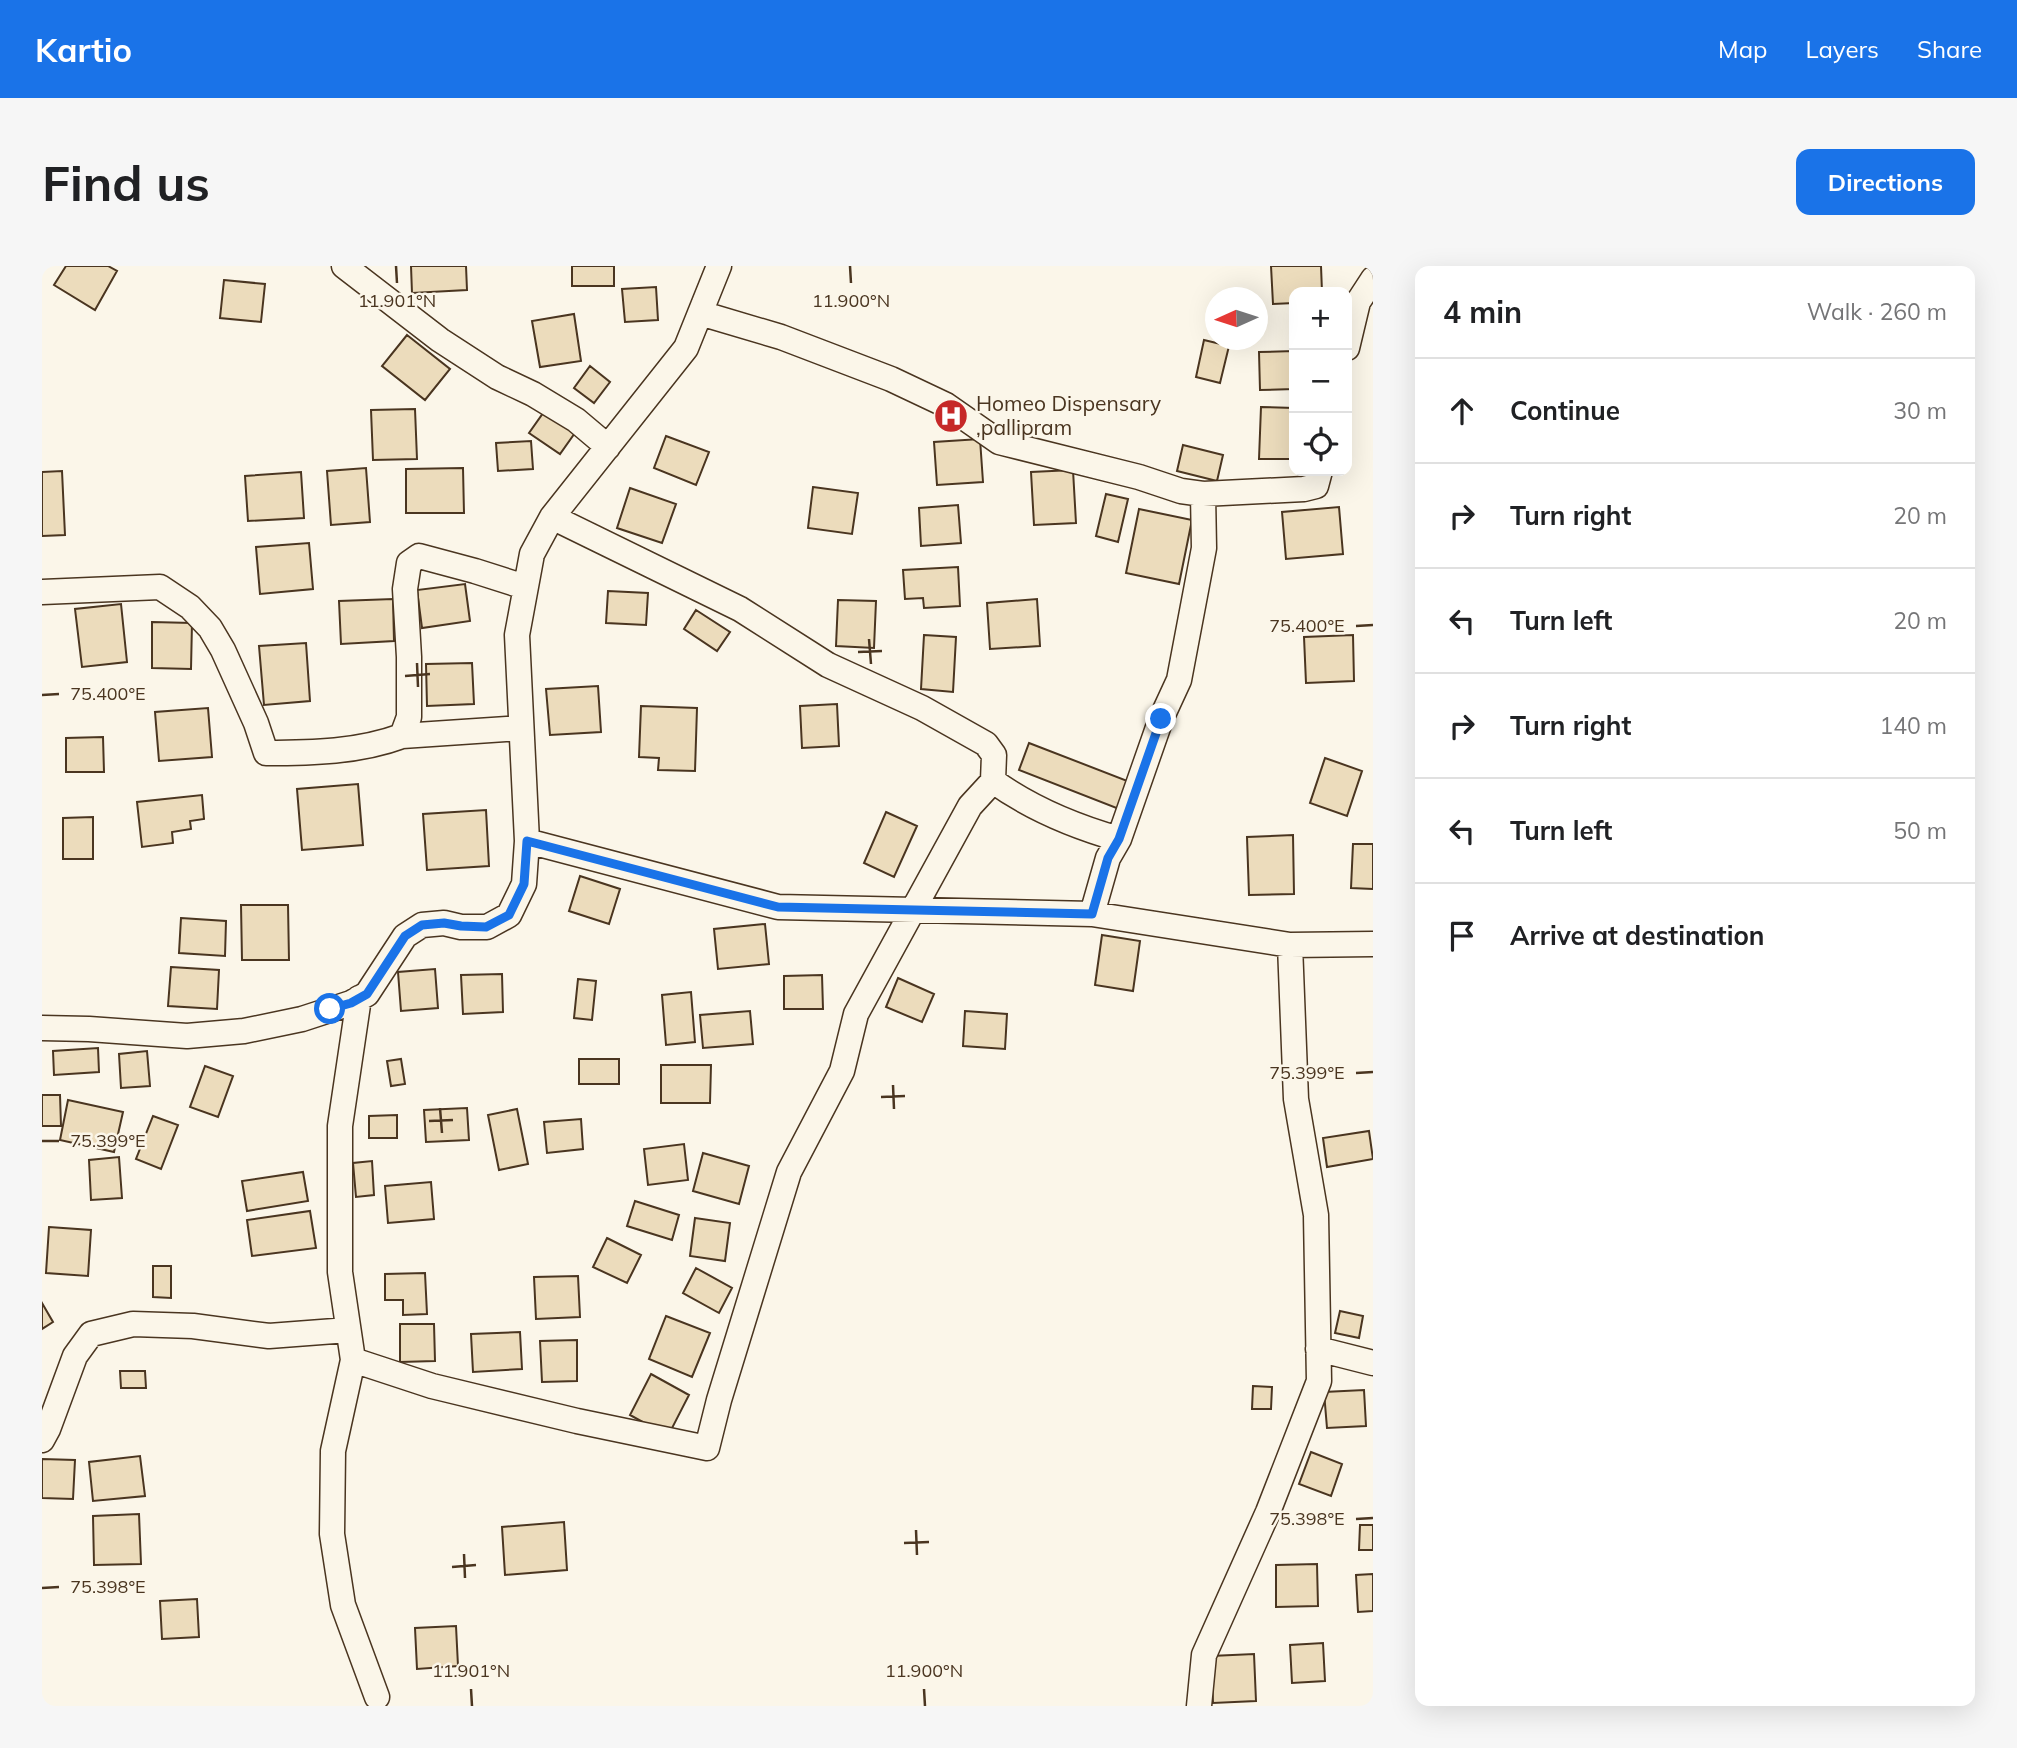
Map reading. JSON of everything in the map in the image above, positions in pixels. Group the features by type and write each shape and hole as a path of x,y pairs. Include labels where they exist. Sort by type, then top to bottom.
{"street":[{"path":"42,1028 187,1036 244,1031 302,1019 367,994 405,936 422,925 444,923 486,927 509,915 524,884 527,841 517,635 532,554 552,517 686,348 719,266"},
{"path":"360,271 440,340 497,377 533,394 576,420 608,447"},
{"path":"1352,327 1358,302 1373,279"},
{"path":"700,313 781,337 891,379 946,405 999,442 1139,477 1181,491 1203,494 1304,489 1316,485 1319,476"},
{"path":"1092,914 1108,858 1119,839 1161,719 1179,680 1204,548 1203,494"},
{"path":"353,1360 432,1386 577,1421 707,1448 719,1400 789,1172 842,1070 856,1014 970,806 993,781 994,755 986,744 922,708 828,665 740,609 552,517"},
{"path":"402,736 409,717 405,589 409,563 419,556 525,587"},
{"path":"42,592 160,587 190,607 210,628 223,650 256,723 266,753 309,753 379,744 402,736 521,728"},
{"path":"993,781 1050,816 1085,830 1119,839"},
{"path":"527,841 778,907 1092,914 1290,945 1373,944"},
{"path":"1199,1706 1204,1655 1268,1512 1319,1381 1316,1215 1296,1099 1290,945"},
{"path":"359,998 340,1126 340,1272 353,1360 332,1451 332,1534 343,1605 377,1697"},
{"path":"42,1440 75,1356 91,1334 133,1324 193,1326 269,1336 348,1329"},
{"path":"1318,1349 1373,1363"}],"building":[{"path":"66,266 108,266 117,271 95,310 54,285"},
{"path":"411,266 466,266 467,290 412,293"},
{"path":"572,266 614,266 614,286 572,286"},
{"path":"1271,266 1321,266 1322,287 1289,287 1289,303 1273,304"},
{"path":"224,280 265,284 261,322 220,318"},
{"path":"656,287 658,320 625,322 622,289"},
{"path":"574,314 581,361 540,367 532,321"},
{"path":"407,335 450,369 425,400 382,366"},
{"path":"1204,340 1205,350 1228,350 1220,383 1196,377"},
{"path":"1289,351 1289,389 1260,390 1259,352"},
{"path":"590,366 610,382 594,403 574,388"},
{"path":"1261,407 1289,408 1289,459 1259,459"},
{"path":"415,409 417,459 373,460 371,410"},
{"path":"546,409 577,430 560,454 529,433"},
{"path":"666,436 709,452 696,485 654,468"},
{"path":"980,439 983,482 937,485 934,442"},
{"path":"531,441 533,469 498,471 496,443"},
{"path":"1183,445 1223,455 1217,481 1177,471"},
{"path":"366,468 370,522 331,525 327,471"},
{"path":"463,468 464,513 406,513 406,469"},
{"path":"1073,470 1076,523 1034,525 1031,472"},
{"path":"62,471 65,535 42,536 42,472"},
{"path":"301,472 304,518 248,521 245,476"},
{"path":"813,487 858,493 852,534 808,528"},
{"path":"630,488 676,504 662,543 617,528"},
{"path":"1106,494 1128,499 1118,542 1096,536"},
{"path":"958,505 961,543 921,546 919,508"},
{"path":"1339,507 1343,554 1286,559 1282,512"},
{"path":"1139,509 1192,520 1179,584 1126,573"},
{"path":"309,543 313,589 260,594 256,547"},
{"path":"958,567 960,606 924,608 923,598 905,599 903,570"},
{"path":"465,584 470,621 422,628 417,590"},
{"path":"608,591 648,593 646,625 606,623"},
{"path":"393,599 394,641 341,644 339,601"},
{"path":"1037,599 1040,646 990,649 987,603"},
{"path":"838,600 876,601 874,648 836,646"},
{"path":"121,604 127,662 82,667 75,609"},
{"path":"696,610 730,632 717,651 684,629"},
{"path":"152,622 192,623 191,669 152,668"},
{"path":"924,635 956,637 953,692 921,689"},
{"path":"1353,635 1354,681 1306,683 1304,637"},
{"path":"306,643 310,701 264,705 259,646"},
{"path":"472,663 474,704 427,706 426,664"},
{"path":"598,686 601,732 550,735 546,689"},
{"path":"837,704 839,746 802,748 800,706"},
{"path":"641,706 697,708 695,771 658,770 659,758 639,757"},
{"path":"208,708 212,757 159,761 155,712"},
{"path":"103,737 104,772 66,772 66,738"},
{"path":"1029,743 1130,782 1119,809 1019,770"},
{"path":"1325,758 1362,771 1347,816 1310,803"},
{"path":"358,784 363,845 302,850 297,789"},
{"path":"202,795 204,819 190,821 191,829 172,832 173,843 142,847 137,802"},
{"path":"486,810 489,866 427,870 423,814"},
{"path":"886,812 917,826 894,877 864,863"},
{"path":"93,817 93,859 63,859 63,818"},
{"path":"1293,835 1294,894 1249,895 1247,837"},
{"path":"1353,844 1373,844 1373,889 1351,888"},
{"path":"580,876 620,889 609,924 569,911"},
{"path":"241,905 288,905 289,960 242,960"},
{"path":"181,918 226,921 225,956 179,953"},
{"path":"765,924 769,964 718,969 714,929"},
{"path":"1102,935 1140,941 1133,991 1095,985"},
{"path":"171,967 219,970 217,1009 168,1006"},
{"path":"435,969 438,1008 401,1011 398,972"},
{"path":"502,974 503,1012 463,1014 461,975"},
{"path":"822,975 823,1009 784,1009 784,976"},
{"path":"898,978 934,994 922,1022 886,1007"},
{"path":"578,979 596,981 592,1020 574,1018"},
{"path":"691,992 695,1042 666,1045 662,995"},
{"path":"750,1011 753,1044 703,1048 700,1015"},
{"path":"965,1011 1007,1014 1005,1049 963,1046"},
{"path":"98,1048 99,1072 54,1075 53,1051"},
{"path":"147,1051 150,1086 121,1088 119,1054"},
{"path":"401,1059 405,1084 391,1086 387,1061"},
{"path":"579,1059 619,1059 619,1084 579,1084"},
{"path":"661,1065 711,1065 710,1103 661,1103"},
{"path":"205,1066 233,1076 218,1117 190,1107"},
{"path":"42,1095 60,1095 61,1126 42,1126"},
{"path":"68,1100 123,1112 114,1152 60,1140"},
{"path":"467,1108 469,1140 426,1142 424,1110"},
{"path":"517,1109 528,1164 499,1170 488,1115"},
{"path":"397,1115 397,1138 369,1138 369,1116"},
{"path":"153,1116 178,1125 161,1169 136,1159"},
{"path":"581,1119 583,1149 547,1153 544,1122"},
{"path":"1369,1131 1373,1159 1327,1167 1323,1138"},
{"path":"684,1144 688,1180 648,1185 644,1149"},
{"path":"703,1153 749,1166 739,1204 693,1191"},
{"path":"119,1157 122,1198 91,1200 89,1160"},
{"path":"372,1161 374,1195 356,1197 353,1163"},
{"path":"303,1172 308,1201 247,1211 242,1181"},
{"path":"431,1182 434,1219 388,1223 385,1186"},
{"path":"635,1201 679,1215 672,1240 627,1226"},
{"path":"310,1211 316,1248 252,1256 247,1220"},
{"path":"695,1218 730,1223 725,1261 690,1256"},
{"path":"49,1227 91,1230 88,1276 46,1273"},
{"path":"607,1238 641,1255 627,1283 593,1267"},
{"path":"153,1266 171,1266 171,1298 153,1297"},
{"path":"696,1268 732,1288 719,1313 683,1293"},
{"path":"425,1273 427,1314 403,1315 403,1300 385,1300 385,1274"},
{"path":"578,1276 580,1317 536,1319 534,1277"},
{"path":"42,1303 53,1322 42,1329"},
{"path":"1340,1311 1363,1316 1359,1338 1335,1333"},
{"path":"666,1316 710,1333 692,1377 649,1359"},
{"path":"400,1324 434,1324 435,1361 400,1362"},
{"path":"520,1332 522,1369 473,1372 471,1334"},
{"path":"577,1340 577,1381 542,1382 540,1341"},
{"path":"120,1371 145,1371 146,1388 121,1388"},
{"path":"651,1374 689,1395 668,1436 630,1415"},
{"path":"1253,1386 1272,1387 1271,1409 1252,1409"},
{"path":"1364,1390 1366,1426 1327,1428 1324,1392"},
{"path":"1311,1452 1342,1464 1331,1496 1299,1484"},
{"path":"140,1456 145,1496 93,1501 89,1462"},
{"path":"42,1459 75,1460 73,1499 42,1498"},
{"path":"139,1514 141,1564 94,1565 93,1516"},
{"path":"564,1522 567,1570 505,1575 502,1527"},
{"path":"1360,1525 1373,1525 1373,1550 1359,1550"},
{"path":"1317,1564 1318,1606 1276,1607 1276,1565"},
{"path":"1373,1574 1373,1611 1358,1612 1356,1575"},
{"path":"197,1599 199,1637 162,1639 160,1601"},
{"path":"456,1626 458,1666 417,1669 415,1628"},
{"path":"1323,1643 1325,1681 1292,1683 1290,1645"},
{"path":"1254,1654 1256,1701 1213,1703 1211,1656"}],"place":[{"name":"Homeo Dispensary ,pallipram","path":"951,416"}],"route":[{"path":"330,1009 351,1003 367,994 405,936 422,925 444,923 486,927 509,915 524,884 527,841 778,907 1092,914 1108,858 1119,839 1161,719"}]}
